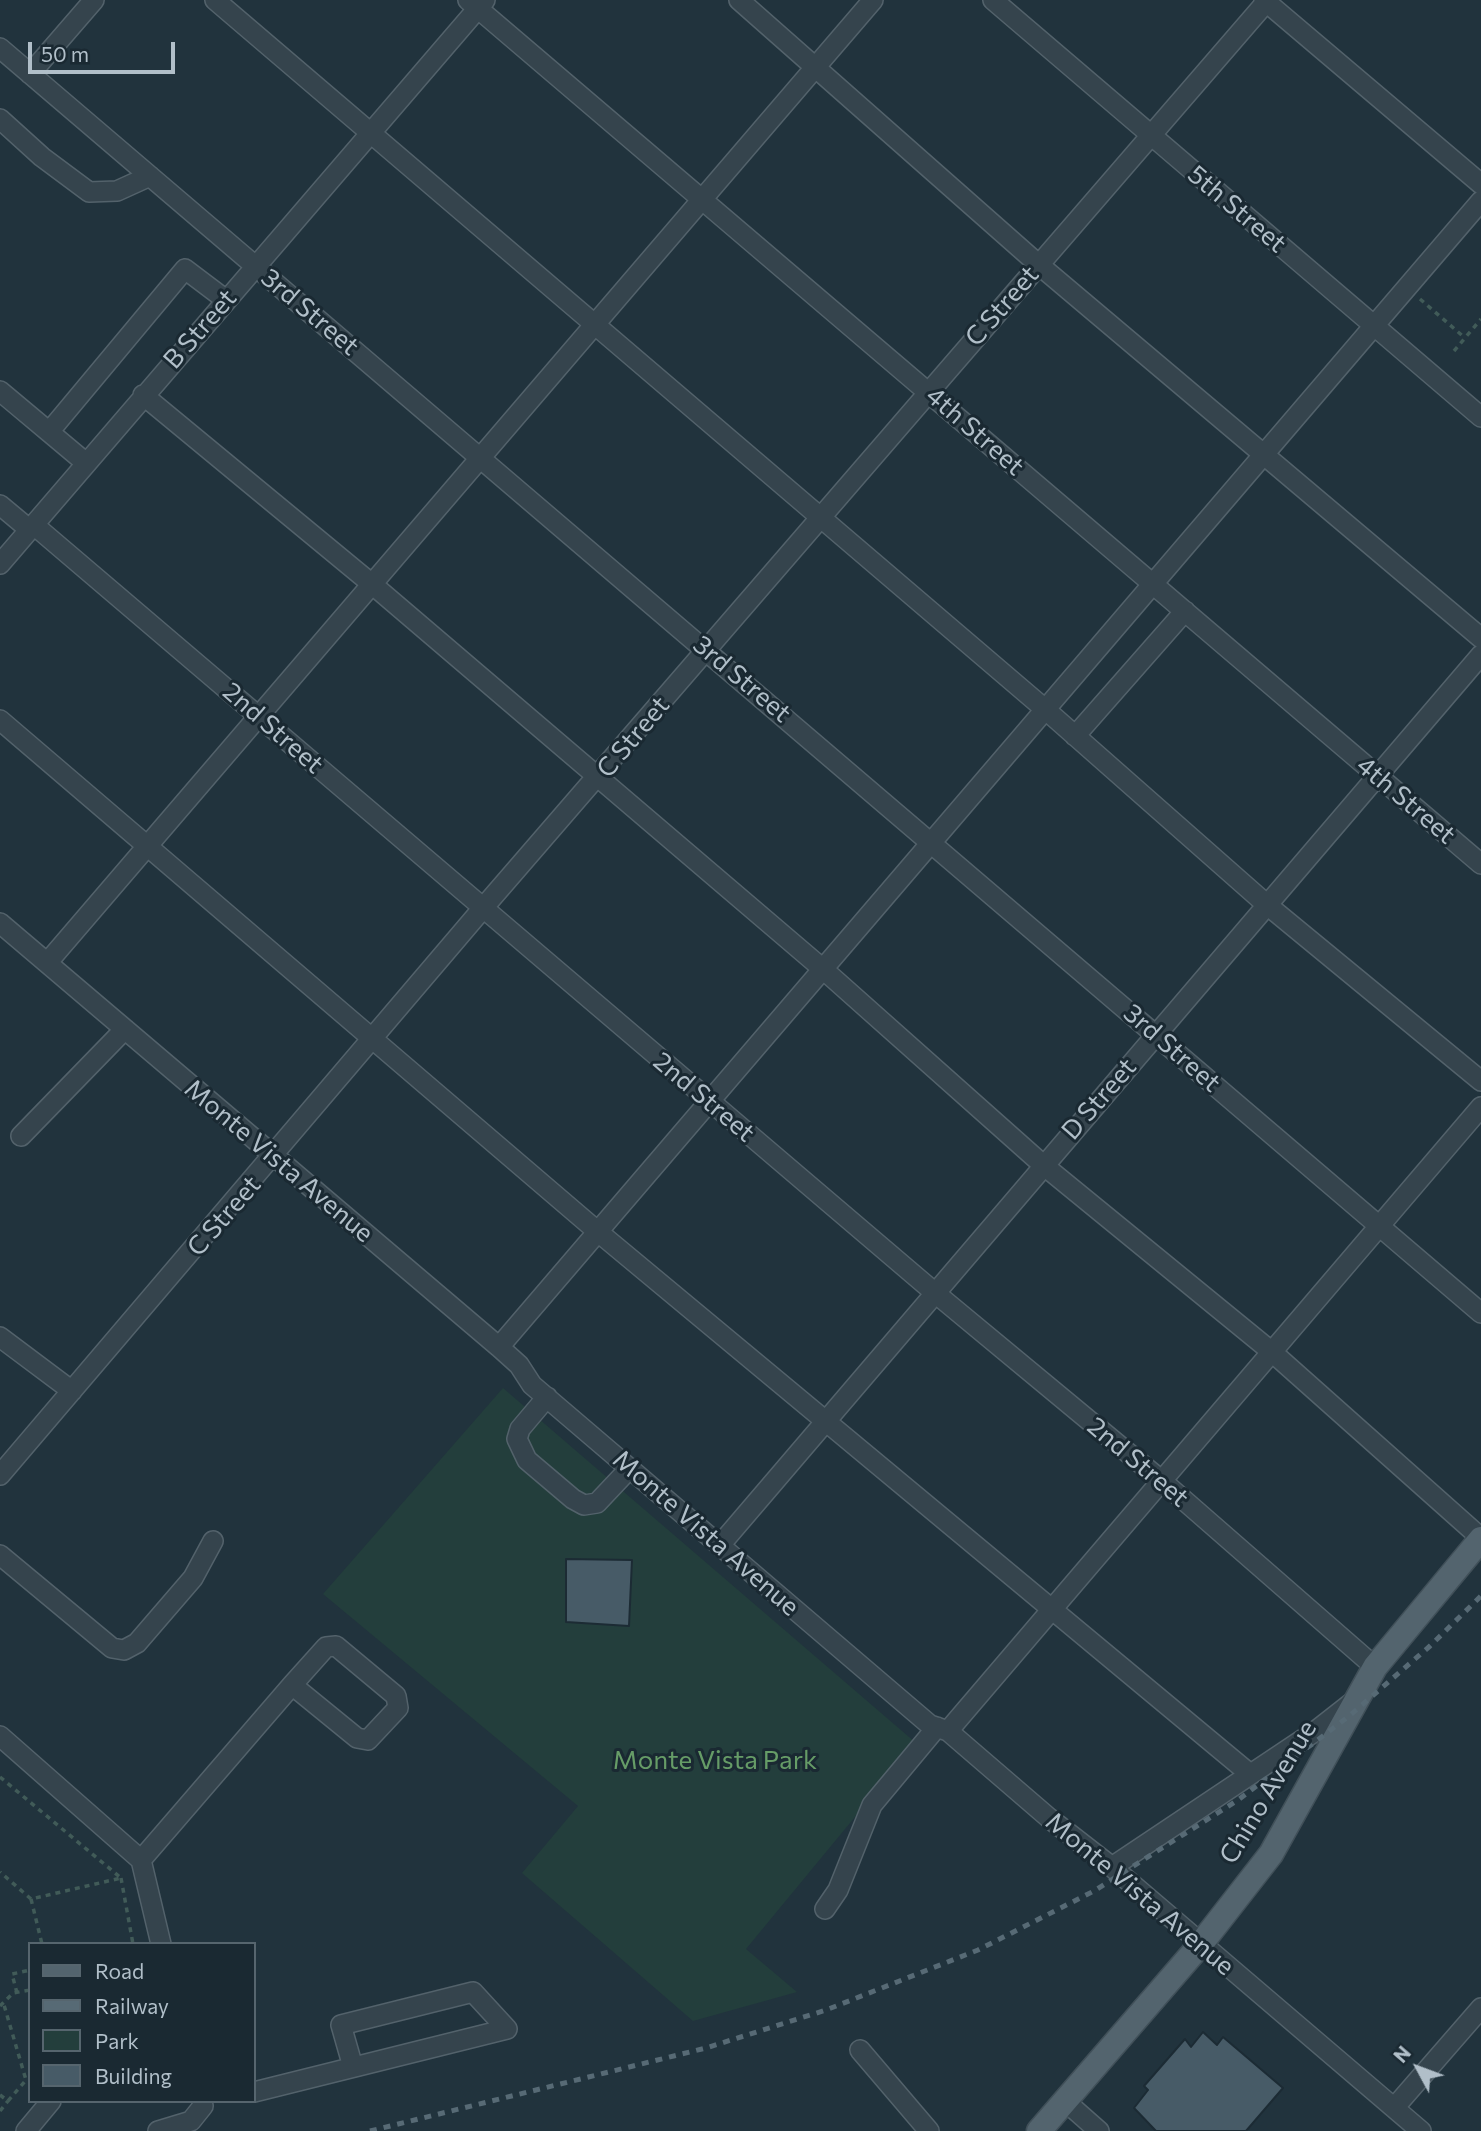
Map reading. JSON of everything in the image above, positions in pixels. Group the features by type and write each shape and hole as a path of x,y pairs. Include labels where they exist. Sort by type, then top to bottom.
{"main road":[{"name":"Chino Avenue","path":"1039,2131 1200,1945 1271,1854 1375,1667 1481,1538"}],"street":[{"path":"30,74 94,0"},
{"path":"215,0 1046,710 1266,905 1481,1081"},
{"path":"739,0 1038,264 1481,638"},
{"path":"47,963 873,0"},
{"name":"5th Street","path":"993,0 1481,417"},
{"path":"1266,1 1481,184"},
{"name":"C Street","path":"0,1475 274,1157 483,908 599,778 928,391 1266,1"},
{"name":"B Street","path":"0,564 371,134 477,3"},
{"name":"4th Street","path":"477,3 1481,864"},
{"name":"3rd Street","path":"0,48 707,649 1481,1313"},
{"path":"0,119 42,157 89,192 117,191 150,176"},
{"path":"499,1348 1046,710 1152,582 1481,201"},
{"path":"48,432 185,269 226,300"},
{"path":"0,391 86,463"},
{"path":"144,395 373,585 824,970 1042,1164 1272,1352 1481,1538"},
{"name":"2nd Street","path":"0,505 32,527 258,716 934,1292 1162,1481 1375,1667"},
{"path":"1076,736 1185,611"},
{"name":"D Street","path":"720,1545 1042,1164 1481,654"},
{"path":"0,720 597,1231 1250,1774"},
{"name":"Monte Vista Avenue","path":"0,923 499,1348 547,1397 930,1724 943,1729 1112,1867 1420,2131"},
{"path":"21,1136 125,1029"},
{"path":"825,1909 838,1890 872,1805 1053,1608 1481,1107"},
{"path":"0,1337 72,1391"},
{"path":"547,1397 520,1429 517,1439 527,1460 564,1492 584,1505 597,1503 630,1468"},
{"path":"0,1555 112,1648 124,1650 137,1643 193,1578 214,1541"},
{"path":"141,1860 292,1685 326,1647 336,1646 397,1696 398,1708 368,1740 357,1738 292,1685"},
{"path":"1112,1867 1357,1699"},
{"path":"0,1736 141,1860 161,1942"},
{"path":"256,2091 506,2029 473,1992 341,2025 353,2067"},
{"path":"1394,2108 1481,2008"},
{"path":"860,2050 929,2131"},
{"path":"1065,2101 1099,2131"},
{"path":"26,2131 49,2103"},
{"path":"158,2131 191,2121 208,2103"}],"path":[{"path":"1418,298 1465,338"},
{"path":"1454,351 1481,319"},
{"path":"0,1777 121,1878 133,1942"},
{"path":"0,1872 32,1899 42,1942"},
{"path":"32,1899 121,1878"},
{"path":"17,1993 12,1974 28,1970"},
{"path":"0,2110 28,2080 2,2005 17,1993 28,1990"},
{"path":"0,2095 8,2101"}],"green space":[{"name":"Monte Vista Park","path":"503,1388 916,1743 746,1949 797,1992 693,2021 522,1873 578,1806 323,1594"}],"building":[{"path":"566,1559 632,1560 629,1626 566,1622"},
{"path":"1203,2032 1217,2045 1223,2037 1283,2088 1246,2131 1156,2131 1134,2108 1148,2090 1144,2086 1185,2039 1191,2047"}],"railway":[{"path":"370,2131 706,2048 826,2010 978,1950 1094,1891 1238,1800 1348,1717 1430,1646 1481,1596"}]}
